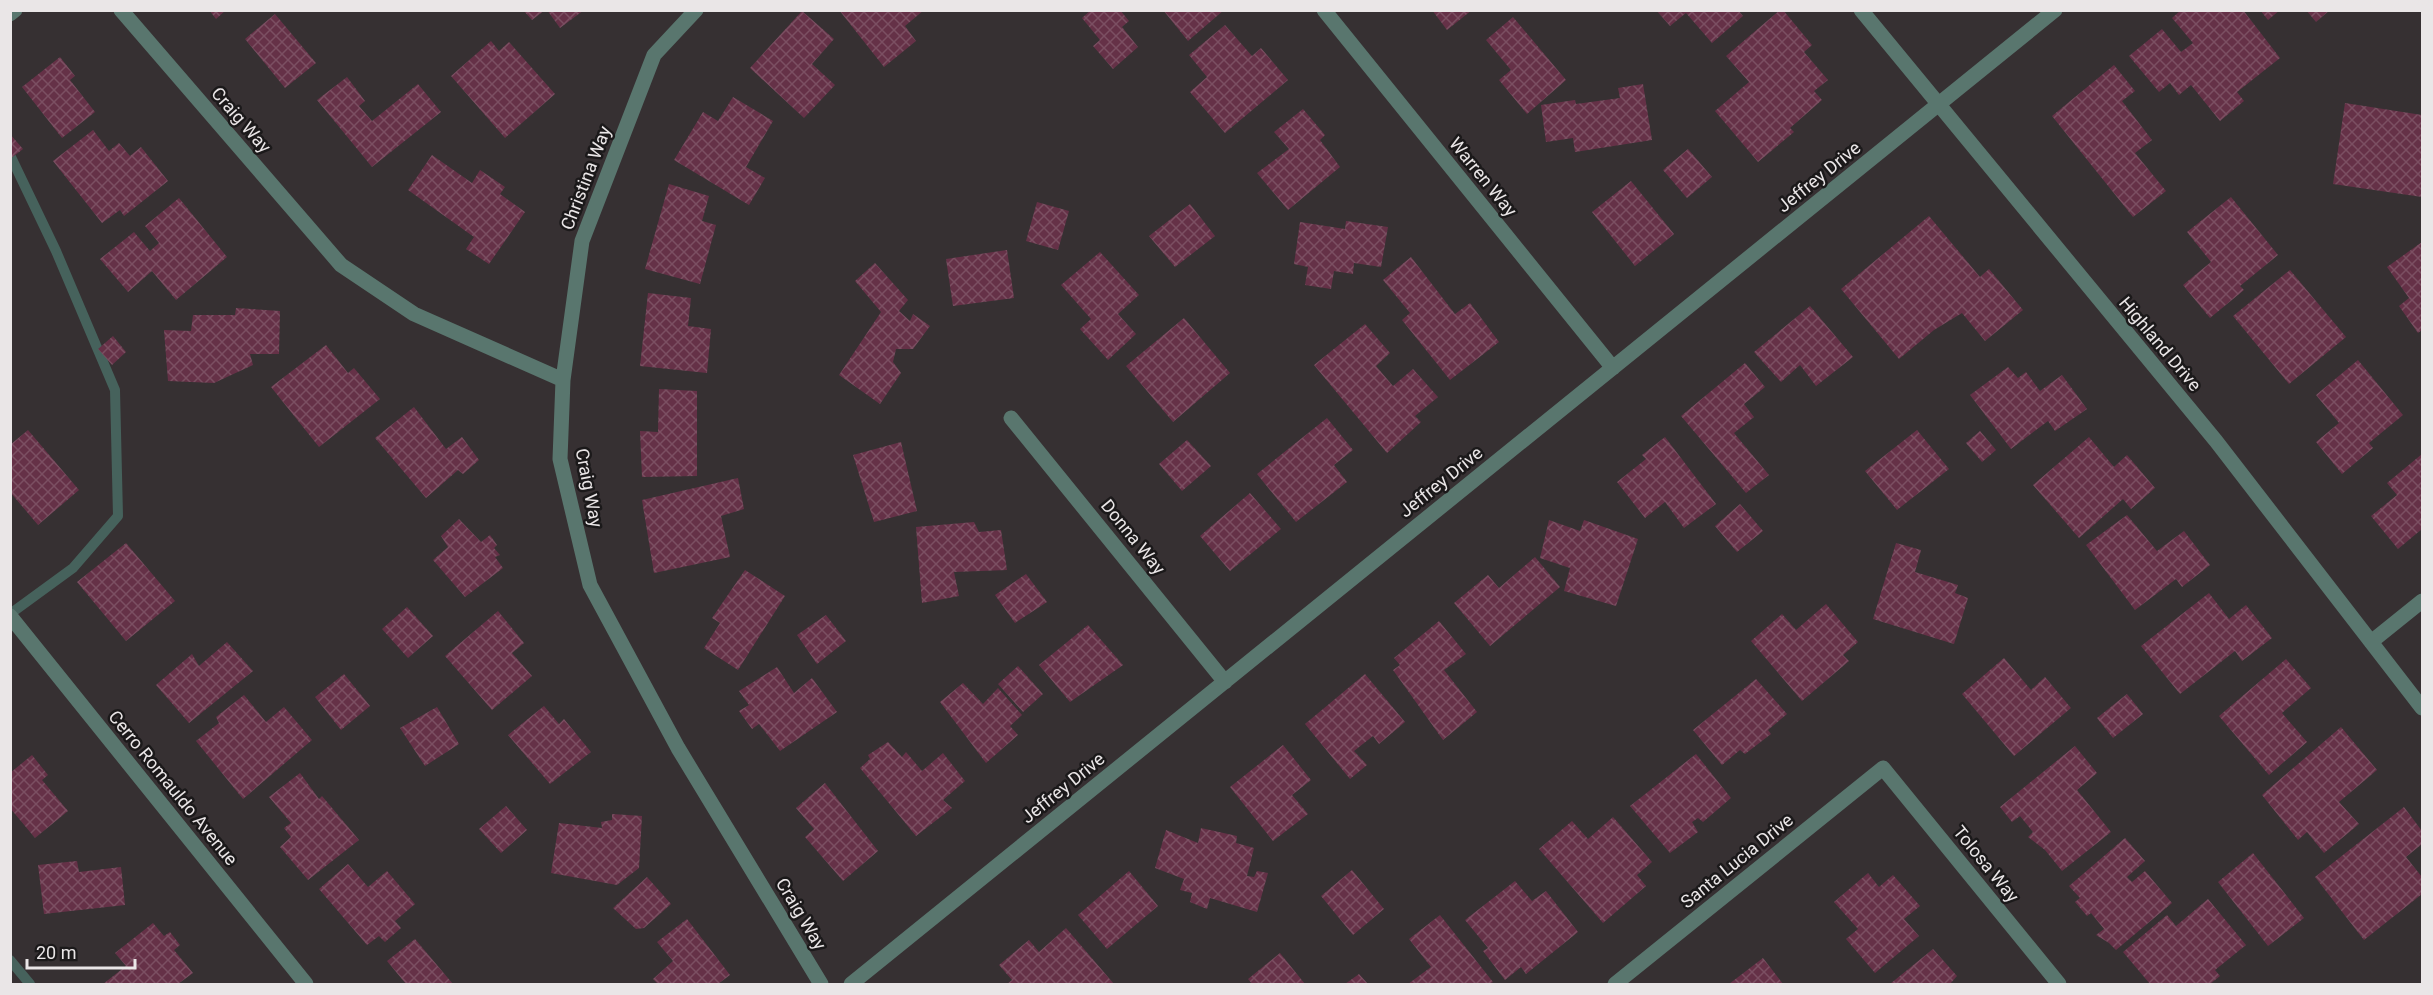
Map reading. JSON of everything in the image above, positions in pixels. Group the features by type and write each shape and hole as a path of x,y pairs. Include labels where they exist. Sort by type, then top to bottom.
{"street":[{"path":"10,14 15,10"},
{"name":"Craig Way","path":"121,10 340,265 414,314 563,380 560,459 590,585 678,748 821,984"},
{"name":"Christina Way","path":"563,380 582,241 654,55 696,10"},
{"name":"Warren Way","path":"1323,10 1613,368"},
{"name":"Highland Drive","path":"1861,10 2216,441 2422,708"},
{"name":"Jeffrey Drive","path":"851,984 2055,10"},
{"name":"Donna Way","path":"1011,418 1225,682"},
{"path":"2371,642 2422,601"},
{"name":"Cerro Romauldo Avenue","path":"10,616 306,984"},
{"name":"Santa Lucia Drive","path":"1615,984 1884,768"},
{"name":"Tolosa Way","path":"1884,768 2058,984"}],"building":[{"path":"209,10 226,10 216,19"},
{"path":"523,10 545,10 532,20"},
{"path":"547,10 584,10 560,28"},
{"path":"839,10 924,10 905,26 916,41 884,67"},
{"path":"1091,10 1120,10 1129,21 1122,27 1138,47 1113,69 1093,46 1100,40 1082,18"},
{"path":"1163,10 1224,10 1188,41"},
{"path":"1432,10 1472,10 1447,30"},
{"path":"1656,10 1738,10 1743,16 1712,43 1686,13 1670,26"},
{"path":"1780,10 1783,10 1812,45 1804,52 1828,80 1814,91 1822,100 1790,128 1794,132 1758,162 1715,111 1749,82 1726,56"},
{"path":"2181,10 2243,10 2280,58 2237,92 2244,101 2220,121 2191,85 2179,95 2170,83 2159,92 2129,56 2162,29 2181,52 2193,43 2172,18"},
{"path":"2260,10 2280,10 2268,20"},
{"path":"2306,10 2330,10 2316,22"},
{"path":"802,11 834,39 812,64 835,85 804,118 750,68"},
{"path":"275,14 316,63 285,88 245,39"},
{"path":"1513,17 1566,80 1527,114 1499,80 1511,70 1486,40"},
{"path":"1225,25 1252,56 1261,48 1288,80 1225,133 1190,92 1207,77 1189,55"},
{"path":"491,41 499,51 509,42 555,94 505,138 451,76"},
{"path":"60,57 75,76 70,80 95,112 62,138 22,87"},
{"path":"2114,65 2135,91 2122,101 2152,140 2135,153 2166,191 2133,217 2052,116"},
{"path":"347,77 365,101 359,106 372,121 418,84 441,112 372,167 317,100"},
{"path":"1643,84 1652,140 1575,152 1573,138 1546,142 1541,105 1575,100 1576,104 1620,98 1618,88"},
{"path":"733,97 773,121 746,167 765,178 749,205 674,160 703,112 718,121"},
{"path":"2345,103 2422,115 2422,197 2333,184"},
{"path":"1303,109 1325,135 1320,140 1340,167 1288,210 1257,173 1289,149 1274,132"},
{"path":"93,130 109,151 119,143 130,156 141,147 168,181 124,216 120,210 102,223 53,161"},
{"path":"10,134 23,149 10,159"},
{"path":"1688,149 1712,177 1687,198 1663,170"},
{"path":"432,155 472,183 480,170 505,187 500,194 525,212 489,264 466,249 474,237 408,190"},
{"path":"1631,181 1674,234 1635,266 1592,212"},
{"path":"669,184 709,196 702,221 716,225 700,284 645,269"},
{"path":"2231,197 2278,255 2240,286 2244,290 2210,318 2183,285 2211,262 2187,232"},
{"path":"179,198 227,257 176,300 152,271 128,292 100,259 134,232 150,251 159,243 145,226"},
{"path":"1037,202 1069,211 1058,250 1026,241"},
{"path":"1190,204 1215,236 1175,267 1149,236"},
{"path":"1929,216 1980,277 1989,269 2023,310 1985,341 1962,313 1934,330 1899,359 1841,289"},
{"path":"1346,221 1388,227 1381,267 1354,263 1353,274 1334,271 1331,289 1305,285 1308,267 1294,264 1300,222 1345,229"},
{"path":"2422,242 2422,330 2418,333 2399,306 2409,298 2387,267"},
{"path":"1007,250 1014,298 953,306 946,259"},
{"path":"1100,252 1139,295 1118,314 1136,334 1108,360 1080,329 1091,319 1061,285"},
{"path":"1411,257 1455,314 1470,303 1499,342 1450,380 1402,320 1410,313 1383,280"},
{"path":"875,263 908,300 899,311 910,321 913,314 930,326 913,349 896,349 893,362 901,373 880,404 839,375 881,312 855,281"},
{"path":"2290,270 2346,337 2289,384 2233,316"},
{"path":"648,293 691,298 688,326 711,329 707,373 640,366"},
{"path":"1810,306 1853,357 1816,386 1800,365 1781,382 1754,352"},
{"path":"236,308 280,311 279,354 250,354 253,365 214,383 168,381 164,330 191,331 193,315 235,315"},
{"path":"1184,318 1230,373 1173,422 1126,366"},
{"path":"1365,324 1390,353 1376,366 1393,386 1413,369 1438,397 1415,416 1421,422 1387,453 1314,365"},
{"path":"113,336 126,352 112,365 98,349"},
{"path":"326,345 348,373 354,368 380,399 319,447 271,387"},
{"path":"2358,360 2403,415 2369,443 2373,448 2342,474 2316,442 2339,423 2316,395"},
{"path":"1745,363 1765,387 1744,404 1754,417 1734,433 1769,475 1746,493 1681,416"},
{"path":"2008,367 2018,378 2026,372 2040,391 2062,375 2087,409 2055,431 2048,421 2011,449 1970,395"},
{"path":"659,389 697,391 697,476 642,477 640,431 658,432"},
{"path":"414,407 446,449 462,437 479,460 463,474 458,470 426,498 375,438"},
{"path":"1327,418 1353,450 1334,465 1347,482 1296,522 1257,474"},
{"path":"28,430 79,490 38,525 10,492 10,445"},
{"path":"1917,430 1949,469 1897,510 1865,471"},
{"path":"1980,431 1996,450 1982,462 1966,443"},
{"path":"1665,437 1716,504 1684,528 1665,502 1645,518 1617,482 1646,459 1642,455"},
{"path":"2089,437 2114,467 2127,455 2155,488 2131,509 2123,499 2079,538 2033,485"},
{"path":"1187,440 1211,466 1182,491 1159,464"},
{"path":"901,442 917,511 874,522 853,455"},
{"path":"2422,454 2422,529 2398,549 2371,516 2397,495 2387,483"},
{"path":"738,478 744,509 721,516 730,557 654,573 642,500"},
{"path":"1250,493 1281,529 1230,571 1200,536"},
{"path":"1740,504 1763,531 1737,552 1715,526"},
{"path":"2127,515 2157,551 2184,531 2210,565 2182,587 2176,579 2135,610 2086,545"},
{"path":"459,519 481,542 490,535 497,545 494,548 500,555 495,557 503,568 465,597 433,560 448,547 441,536"},
{"path":"1549,520 1580,531 1584,520 1638,539 1616,606 1564,591 1570,568 1540,558"},
{"path":"974,522 979,532 1001,530 1007,570 954,572 959,596 922,603 916,527"},
{"path":"126,543 175,601 126,641 77,582"},
{"path":"1896,543 1921,550 1915,572 1958,585 1955,593 1968,598 1954,644 1873,619"},
{"path":"1535,557 1560,587 1490,646 1454,603 1488,575 1499,588"},
{"path":"745,570 785,596 738,670 704,648 720,623 712,618"},
{"path":"1026,574 1047,602 1015,623 995,595"},
{"path":"2209,593 2229,619 2246,605 2272,638 2242,661 2235,651 2180,694 2141,646"},
{"path":"1826,604 1858,642 1843,655 1849,661 1802,701 1751,641 1782,614 1796,630"},
{"path":"407,607 433,636 408,658 382,629"},
{"path":"498,611 524,643 512,653 532,676 492,710 445,656"},
{"path":"826,615 846,641 817,664 797,635"},
{"path":"1439,621 1466,654 1444,670 1477,712 1443,740 1393,670 1400,665 1394,658"},
{"path":"1088,625 1123,665 1070,702 1039,665"},
{"path":"227,642 253,671 189,723 156,685 192,654 199,666"},
{"path":"2004,658 2031,690 2045,677 2071,708 2014,756 1962,694"},
{"path":"2286,659 2311,688 2282,713 2307,742 2269,775 2219,716"},
{"path":"1018,666 1043,694 1023,712 998,684"},
{"path":"777,667 794,693 812,678 837,712 780,751 759,724 752,729 739,711 749,705 739,691"},
{"path":"344,674 370,706 341,730 315,697"},
{"path":"1365,674 1405,722 1379,744 1373,736 1354,751 1367,765 1350,779 1305,724"},
{"path":"1756,679 1787,714 1768,730 1771,734 1745,754 1740,750 1722,765 1693,730"},
{"path":"963,683 983,704 998,688 1022,715 1010,726 1018,735 986,763 940,702"},
{"path":"2127,694 2143,714 2113,738 2097,718"},
{"path":"244,695 266,722 284,707 312,740 243,799 196,741 219,723 216,717"},
{"path":"544,706 559,724 564,719 591,752 550,784 508,735"},
{"path":"437,707 459,744 425,766 400,728"},
{"path":"2341,727 2377,770 2339,802 2359,824 2324,853 2307,832 2298,840 2262,795"},
{"path":"888,742 902,757 906,752 922,771 943,753 965,781 943,800 952,808 916,836 860,768 870,759 868,755"},
{"path":"1283,745 1311,780 1292,795 1308,814 1273,841 1230,787"},
{"path":"2075,746 2097,773 2077,790 2111,832 2062,871 2045,850 2028,837 2033,832 2020,816 2012,822 2000,807"},
{"path":"1696,754 1731,798 1703,822 1698,818 1692,822 1698,832 1670,853 1630,806"},
{"path":"32,755 48,775 42,780 68,811 35,838 10,808 10,773"},
{"path":"300,773 319,799 322,796 359,840 308,880 280,847 291,837 284,828 291,823 269,797"},
{"path":"825,783 878,851 843,881 805,837 814,829 796,808"},
{"path":"506,806 527,830 501,853 479,829"},
{"path":"2404,807 2422,831 2422,844 2406,857 2422,877 2422,894 2364,940 2315,877"},
{"path":"612,814 642,816 639,868 617,885 551,873 559,823 602,828 601,822 612,820"},
{"path":"1613,817 1652,862 1637,875 1646,886 1603,923 1539,849 1572,821 1588,839"},
{"path":"1201,828 1237,836 1236,843 1254,848 1247,876 1254,877 1257,871 1268,873 1257,912 1210,898 1207,909 1190,902 1192,893 1180,890 1184,879 1155,868 1166,830 1198,843"},
{"path":"2125,838 2145,861 2127,877 2132,882 2145,871 2172,903 2116,950 2096,935 2104,929 2091,913 2087,916 2075,902 2080,898 2069,886"},
{"path":"2253,853 2304,918 2268,946 2218,882"},
{"path":"77,861 79,872 121,867 125,905 44,914 38,865"},
{"path":"348,864 368,887 387,871 415,904 395,921 401,928 385,942 379,936 367,945 319,889"},
{"path":"1352,870 1384,909 1353,935 1321,896"},
{"path":"1129,871 1158,906 1107,949 1078,915"},
{"path":"1868,873 1879,887 1893,875 1920,906 1904,919 1919,936 1875,973 1846,939 1858,929 1834,902"},
{"path":"647,877 671,904 644,928 636,929 613,908"},
{"path":"1515,881 1532,901 1546,891 1578,932 1526,974 1521,967 1505,980 1483,951 1488,948 1465,920"},
{"path":"2208,899 2246,945 2215,970 2220,976 2210,984 2150,984 2123,952 2167,915 2176,926"},
{"path":"1440,915 1493,982 1489,984 1408,984 1431,967 1409,939"},
{"path":"687,919 730,975 718,984 658,984 653,979 673,961 657,942"},
{"path":"153,923 164,936 170,932 180,945 174,950 193,973 178,984 103,984 126,966 115,953"},
{"path":"1066,928 1114,984 1007,984 1012,980 999,965 1029,940 1039,952"},
{"path":"415,939 453,984 406,984 387,961"},
{"path":"1933,949 1957,976 1950,984 1890,984"},
{"path":"1280,953 1305,984 1252,984 1248,979"},
{"path":"1763,958 1783,984 1729,984"},
{"path":"1359,974 1368,984 1345,984"}],"waterway":[{"path":"10,155 56,251 115,390 118,516 73,568 10,614"},
{"path":"10,960 30,984"}]}
